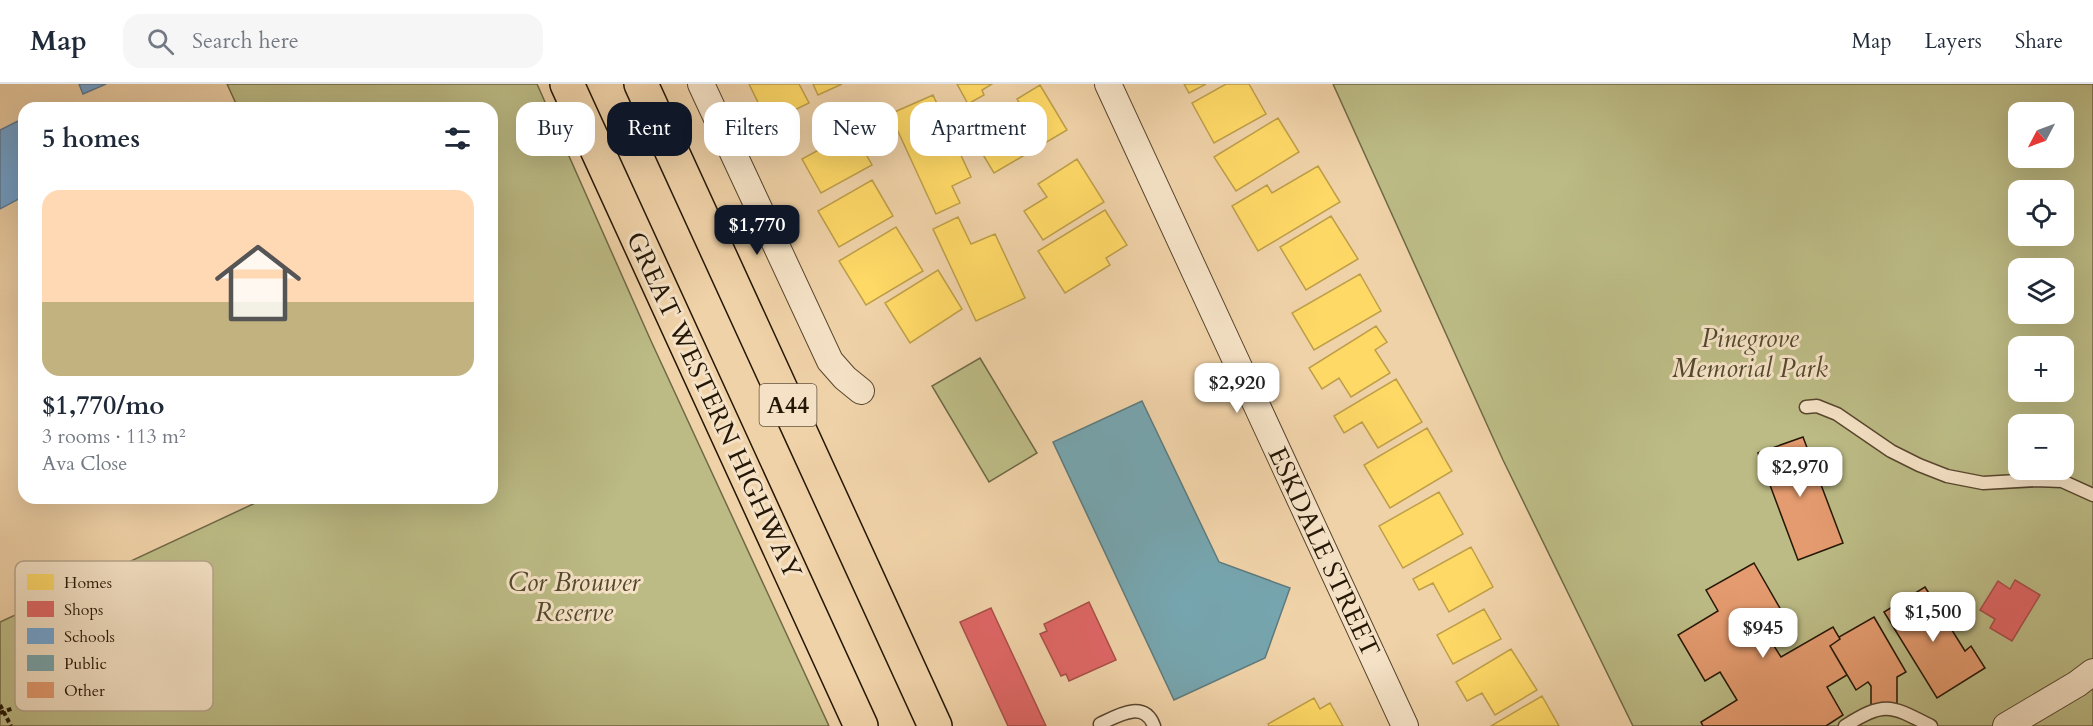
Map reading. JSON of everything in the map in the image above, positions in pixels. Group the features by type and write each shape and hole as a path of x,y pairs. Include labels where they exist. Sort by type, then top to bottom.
{"highway":[{"name":"GREAT WESTERN HIGHWAY","path":"567,84 861,726"},
{"name":"A44","path":"641,84 935,726"}],"street":[{"path":"701,84 830,361 861,391"},
{"name":"ESKDALE STREET","path":"1108,84 1405,726"},
{"path":"2006,726 2088,679"}],"lane":[{"path":"1806,407 1817,406 1837,414 1891,451 1947,476 1983,483 2062,481 2093,495"},
{"path":"1845,726 1869,711 1891,709 1902,711 1931,726"},
{"path":"1100,724 1132,710 1149,717 1154,726"}],"path":[{"path":"0,705 2,713 11,726"},
{"path":"2,713 14,708"}],"green space":[{"name":"Cor Brouwer Reserve","path":"227,84 537,84 545,102 516,102 516,156 569,156 651,341 829,726 0,726 0,622 15,615 15,711 213,711 213,561 131,561 253,504 498,504 498,102 235,102"},
{"name":"Pinegrove Memorial Park","path":"1333,84 2093,84 2093,726 1633,726 1503,460"},
{"path":"980,358 1037,453 989,482 932,386"}],"building: Homes":[{"path":"749,84 799,84 809,103 800,107 800,102 758,102"},
{"path":"813,84 842,84 818,95"},
{"path":"957,84 992,84 982,90 984,95 967,102"},
{"path":"1184,84 1206,84 1189,93"},
{"path":"1226,84 1249,84 1266,114 1214,143 1192,103"},
{"path":"1040,85 1067,130 1047,142 1047,102 1019,102 1017,99"},
{"path":"933,95 936,102 917,102"},
{"path":"910,105 910,156 961,156 971,177 952,186 960,203 936,214 898,131 898,110"},
{"path":"1278,118 1299,152 1236,191 1214,157"},
{"path":"812,154 812,156 867,156 872,165 821,193 802,159"},
{"path":"984,156 1023,156 994,173"},
{"path":"1077,159 1104,202 1043,240 1024,211 1047,197 1038,184"},
{"path":"1318,166 1340,202 1258,251 1232,206 1267,185 1272,193"},
{"path":"872,180 893,216 839,247 818,211"},
{"path":"1105,210 1127,245 1106,258 1110,265 1065,293 1038,251"},
{"path":"1331,216 1358,259 1306,290 1280,247"},
{"path":"958,217 971,244 995,234 1025,298 976,321 933,229"},
{"path":"896,227 923,271 866,305 839,261"},
{"path":"938,270 962,309 910,343 885,303"},
{"path":"1360,274 1381,311 1314,350 1292,313"},
{"path":"1376,326 1387,342 1375,350 1390,373 1351,397 1339,378 1322,389 1309,368"},
{"path":"1396,379 1422,422 1378,448 1362,422 1344,433 1334,416"},
{"path":"1427,428 1452,471 1390,508 1364,465"},
{"path":"1439,492 1463,534 1403,568 1379,526"},
{"path":"1471,547 1493,587 1449,612 1433,583 1419,590 1413,579"},
{"path":"1484,609 1501,639 1453,664 1437,635"},
{"path":"1511,649 1537,690 1495,715 1482,693 1467,701 1456,682"},
{"path":"1542,696 1559,726 1491,726"},
{"path":"1314,698 1320,709 1330,703 1343,726 1269,726 1268,724"}],"building: Shops":[{"path":"2015,580 2040,595 2012,641 1990,628 1995,619 1980,610 1998,581 2010,589"},
{"path":"1089,602 1116,660 1069,681 1066,674 1061,676 1040,634 1047,631 1044,624"},
{"path":"991,608 1046,726 1008,726 960,622"}],"building: Schools":[{"path":"79,84 106,84 83,94"},
{"path":"18,121 18,199 0,209 0,130"}],"building: Public":[{"path":"1142,401 1219,562 1290,588 1265,658 1174,700 1053,442"}],"building: Other":[{"path":"1803,437 1843,543 1798,560 1758,453"},
{"path":"1754,563 1793,631 1772,643 1781,657 1833,627 1840,639 1830,646 1847,675 1827,687 1843,715 1826,726 1703,726 1701,722 1737,700 1720,672 1705,681 1678,635 1718,611 1706,590"},
{"path":"1925,587 1965,651 1971,646 1985,668 1937,698 1884,612"},
{"path":"1874,617 1906,672 1897,677 1897,708 1871,707 1871,686 1868,682 1856,690 1830,646 1840,639 1839,637"}]}
